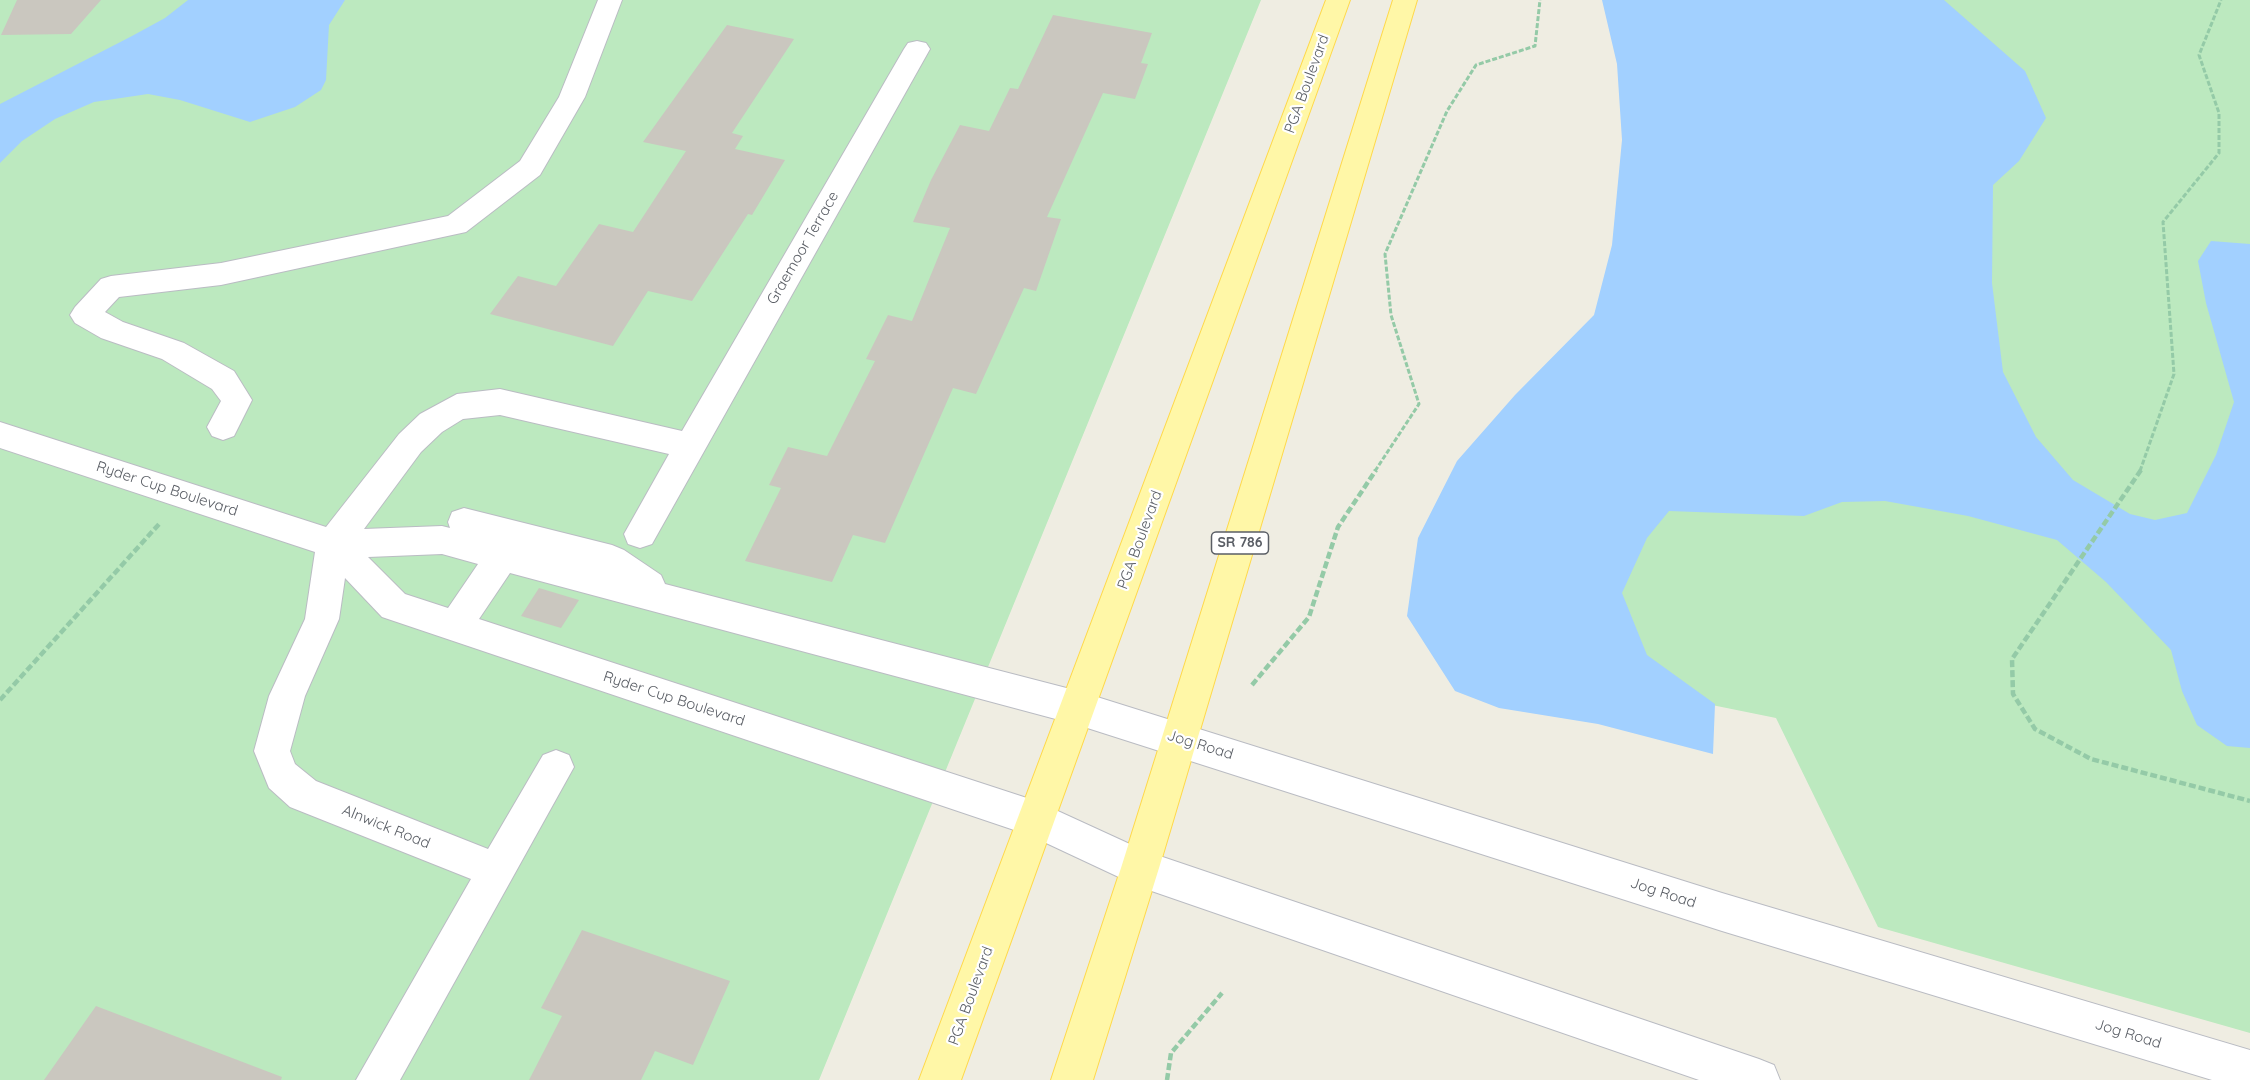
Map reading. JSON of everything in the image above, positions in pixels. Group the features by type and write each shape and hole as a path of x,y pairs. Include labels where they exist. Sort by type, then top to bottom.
{"main road":[{"name":"PGA Boulevard","path":"940,1080 1338,0"},
{"name":"SR 786","path":"1072,1080 1140,868 1405,0"}],"street":[{"path":"223,427 237,400 223,380 173,351 112,330 85,315 111,287 221,274 339,252 456,225 530,168 572,97 610,0"},
{"name":"Graemoor Terrace","path":"640,534 917,49"},
{"path":"333,544 410,443 431,423 457,407 500,402 690,446"},
{"name":"Ryder Cup Boulevard","path":"0,435 333,544 442,540 1078,708"},
{"name":"Ryder Cup Boulevard","path":"388,542 443,517 612,560 667,599"},
{"name":"Ryder Cup Boulevard","path":"333,544 394,606 1036,819"},
{"name":"Alnwick Road","path":"333,544 322,619 287,696 272,751 282,776 303,794 497,871"},
{"path":"455,626 503,556"},
{"name":"Jog Road","path":"1078,708 1180,738 1722,912 2250,1071"},
{"path":"377,1080 556,766"},
{"path":"1036,819 1140,868 1759,1080"}],"path":[{"path":"1252,685 1309,617 1338,527 1419,404 1391,315 1384,254 1447,111 1476,65 1535,46 1540,0"},
{"path":"2221,0 2199,55 2218,113 2219,153 2163,222 2174,374 2144,465 2012,659 2013,694 2035,729 2091,759 2250,801"},
{"path":"0,700 121,568"},
{"path":"1167,1080 1171,1053 1222,993"}],"green space":[{"path":"0,0 1261,0 819,1080 0,1080"},
{"path":"1716,0 2250,0 2250,1033 1878,927 1776,718 1633,689 1585,539"}],"water":[{"path":"188,0 345,0 329,25 326,80 321,90 295,107 250,122 180,100 148,94 94,102 55,119 22,141 0,163 0,104 165,18"},
{"path":"1602,0 1944,0 2025,71 2046,118 2019,161 1993,185 1992,283 2003,372 2036,437 2073,480 2130,514 2155,520 2187,513 2216,455 2234,402 2206,303 2198,261 2211,241 2250,244 2250,748 2227,746 2197,725 2182,691 2171,650 2106,582 2057,540 1968,516 1885,501 1842,502 1804,516 1669,511 1647,538 1622,593 1647,655 1715,704 1713,754 1598,724 1499,708 1455,691 1407,616 1418,538 1457,461 1515,395 1594,315 1612,245 1622,140 1617,64"}],"building":[{"path":"17,0 101,0 71,34 1,35"},
{"path":"1053,15 1152,33 1141,63 1148,64 1135,99 1103,93 1047,217 1061,219 1036,291 1024,288 976,394 953,388 885,543 853,535 832,582 745,561 781,488 769,485 788,447 827,456 875,361 866,359 888,315 912,321 950,228 913,222 931,180 960,125 989,131 1010,88 1018,89"},
{"path":"727,25 794,39 732,133 743,136 735,149 785,160 752,215 748,214 692,301 648,291 613,346 490,314 518,276 556,286 599,224 633,232 686,151 643,142"},
{"path":"539,588 579,600 561,628 521,616"},
{"path":"582,930 730,981 693,1065 655,1051 641,1080 529,1080 562,1016 541,1008"},
{"path":"96,1006 282,1077 281,1080 44,1080"}]}
